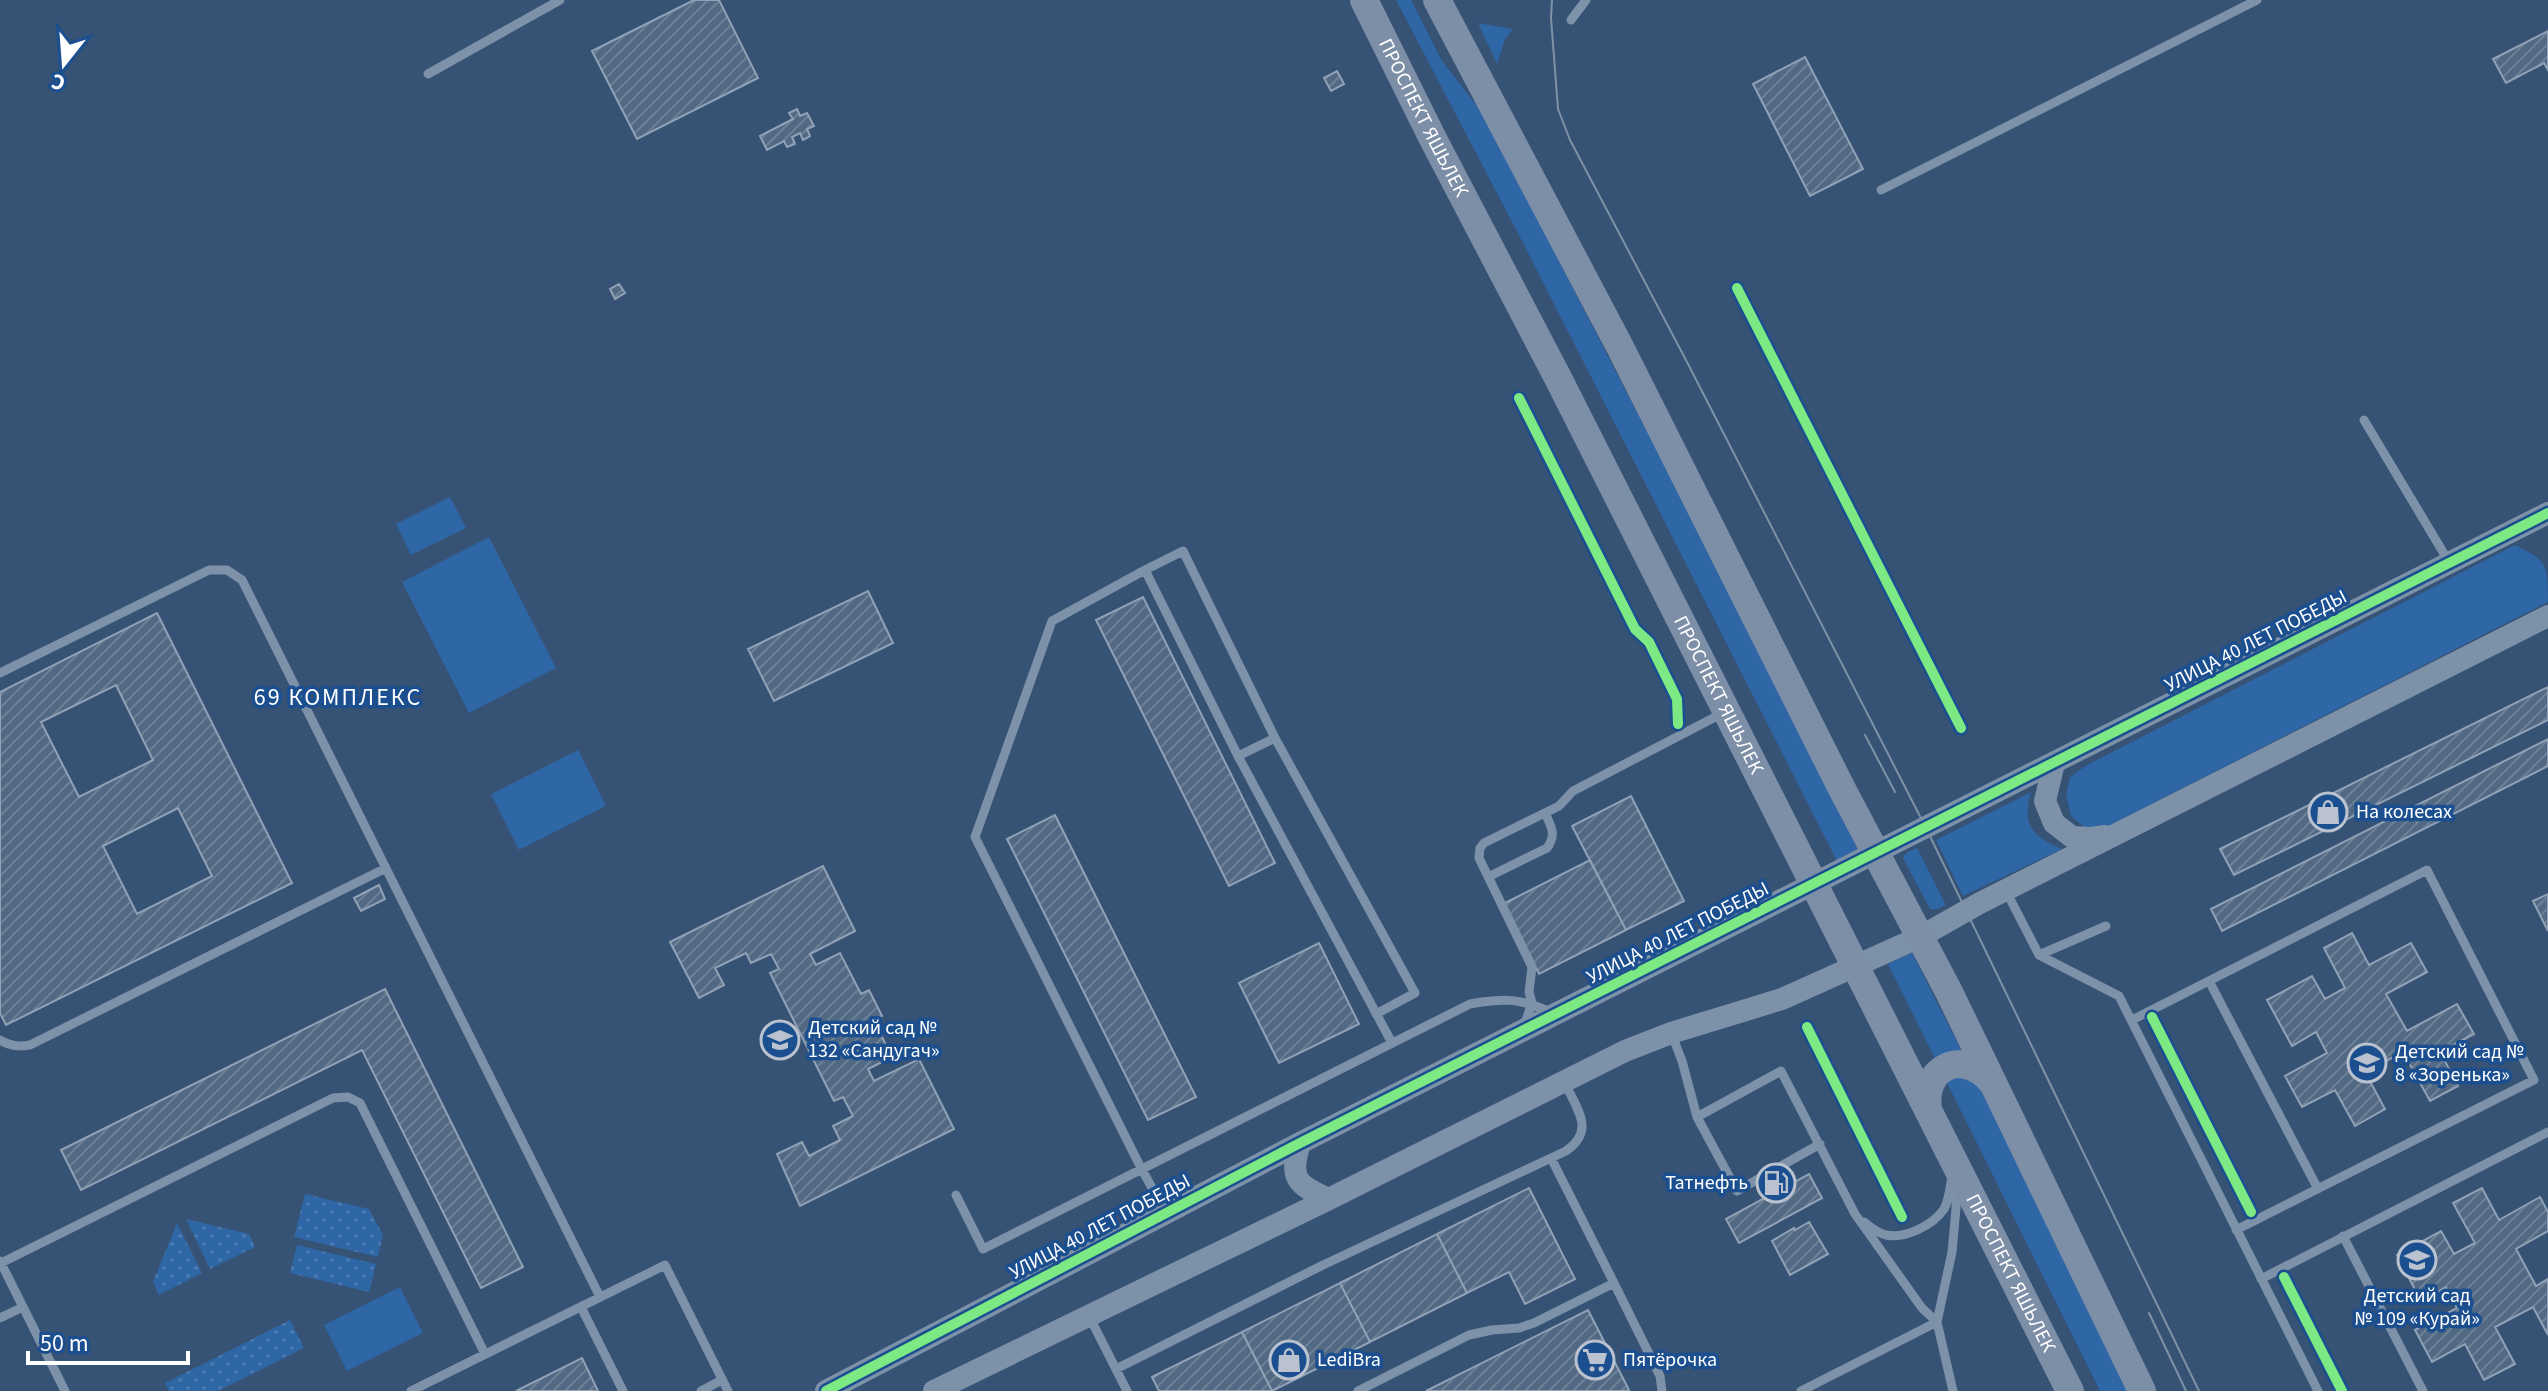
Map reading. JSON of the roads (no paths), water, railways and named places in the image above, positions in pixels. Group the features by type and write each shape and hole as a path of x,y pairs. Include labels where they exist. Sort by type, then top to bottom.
{"main road":[{"name":"ПРОСПЕКТ ЯШЬЛЕК","path":"1364,0 1585,429 2070,1391"},
{"path":"1437,0 1620,347 1875,852 1955,1003 2142,1391"},
{"path":"1928,1109 1929,1084 1946,1067 1958,1063 1971,1065 1990,1080"}],"street":[{"name":"УЛИЦА 40 ЛЕТ ПОБЕДЫ","path":"826,1391 1300,1143 2548,513"},
{"path":"2519,528 2548,531"},
{"path":"934,1391 1625,1051 1671,1033 1782,999 1920,937 2548,616"},
{"path":"2054,763 2045,801 2054,823 2072,837 2091,838 2122,833"},
{"path":"1300,1143 1294,1164 1298,1181 1310,1191 1329,1199"}],"lane":[{"path":"428,74 560,0"},
{"path":"1571,20 1586,0"},
{"path":"1881,190 2257,0"},
{"path":"2364,420 2449,562"},
{"path":"1166,1213 975,837 1052,621 1183,551 1275,738 1415,993 1376,1014"},
{"path":"0,673 209,570 218,568 234,573 242,580 600,1297"},
{"path":"1145,570 1238,756 1392,1043"},
{"path":"1521,1032 1532,1003 1529,992 1533,971 1479,858 1480,848 1559,806 1573,791 1726,712"},
{"path":"1238,756 1275,738"},
{"path":"1488,877 1547,848 1553,830 1545,813"},
{"path":"0,1040 19,1047 30,1045 386,868"},
{"path":"2132,1020 2427,870 2534,1080 2236,1230"},
{"path":"2006,891 2039,955 2119,996 2318,1391"},
{"path":"2039,955 2106,926"},
{"path":"2209,981 2318,1189"},
{"path":"956,1195 983,1249 1470,1004 1505,999 1532,1003 1556,1015"},
{"path":"1671,1033 1697,1117 1737,1191 1820,1144"},
{"path":"1697,1117 1781,1071 1855,1214 1922,1308 1937,1322"},
{"path":"1116,1369 1323,1265 1576,1144 1583,1123 1563,1080"},
{"path":"65,1391 0,1262 333,1098 348,1097 360,1103 485,1354"},
{"path":"2261,1279 2548,1132"},
{"path":"1551,1158 1660,1376 1662,1391"},
{"path":"1855,1214 1872,1228 1888,1235 1909,1233 1931,1223 1946,1205 1955,1163"},
{"path":"1953,1391 1937,1322 1954,1241 1955,1163"},
{"path":"2343,1236 2423,1391"},
{"path":"411,1391 665,1265 728,1391"},
{"path":"1358,1391 1469,1335 1527,1325 1614,1283"},
{"path":"0,1318 23,1307"},
{"path":"581,1307 623,1391"},
{"path":"1089,1316 1127,1391"},
{"path":"1801,1391 1937,1322"},
{"path":"701,1391 722,1380"}],"tram line":[{"path":"1552,0 1558,109 1570,140 1926,828 2199,1391"},
{"path":"1865,735 1895,792"},
{"path":"2149,1313 2186,1391"}],"place":[{"name":"На колесах","path":"2328,812"},
{"name":"Детский сад № 132 «Сандугач»","path":"780,1040"},
{"name":"Детский сад № 8 «Зоренька»","path":"2367,1063"},
{"name":"Татнефть","path":"1776,1183"},
{"name":"Детский сад № 109 «Курай»","path":"2417,1260"},
{"name":"LediBra","path":"1289,1360"},
{"name":"Пятёрочка","path":"1595,1360"}],"district":[{"name":"69 КОМПЛЕКС","path":"338,697"}]}
